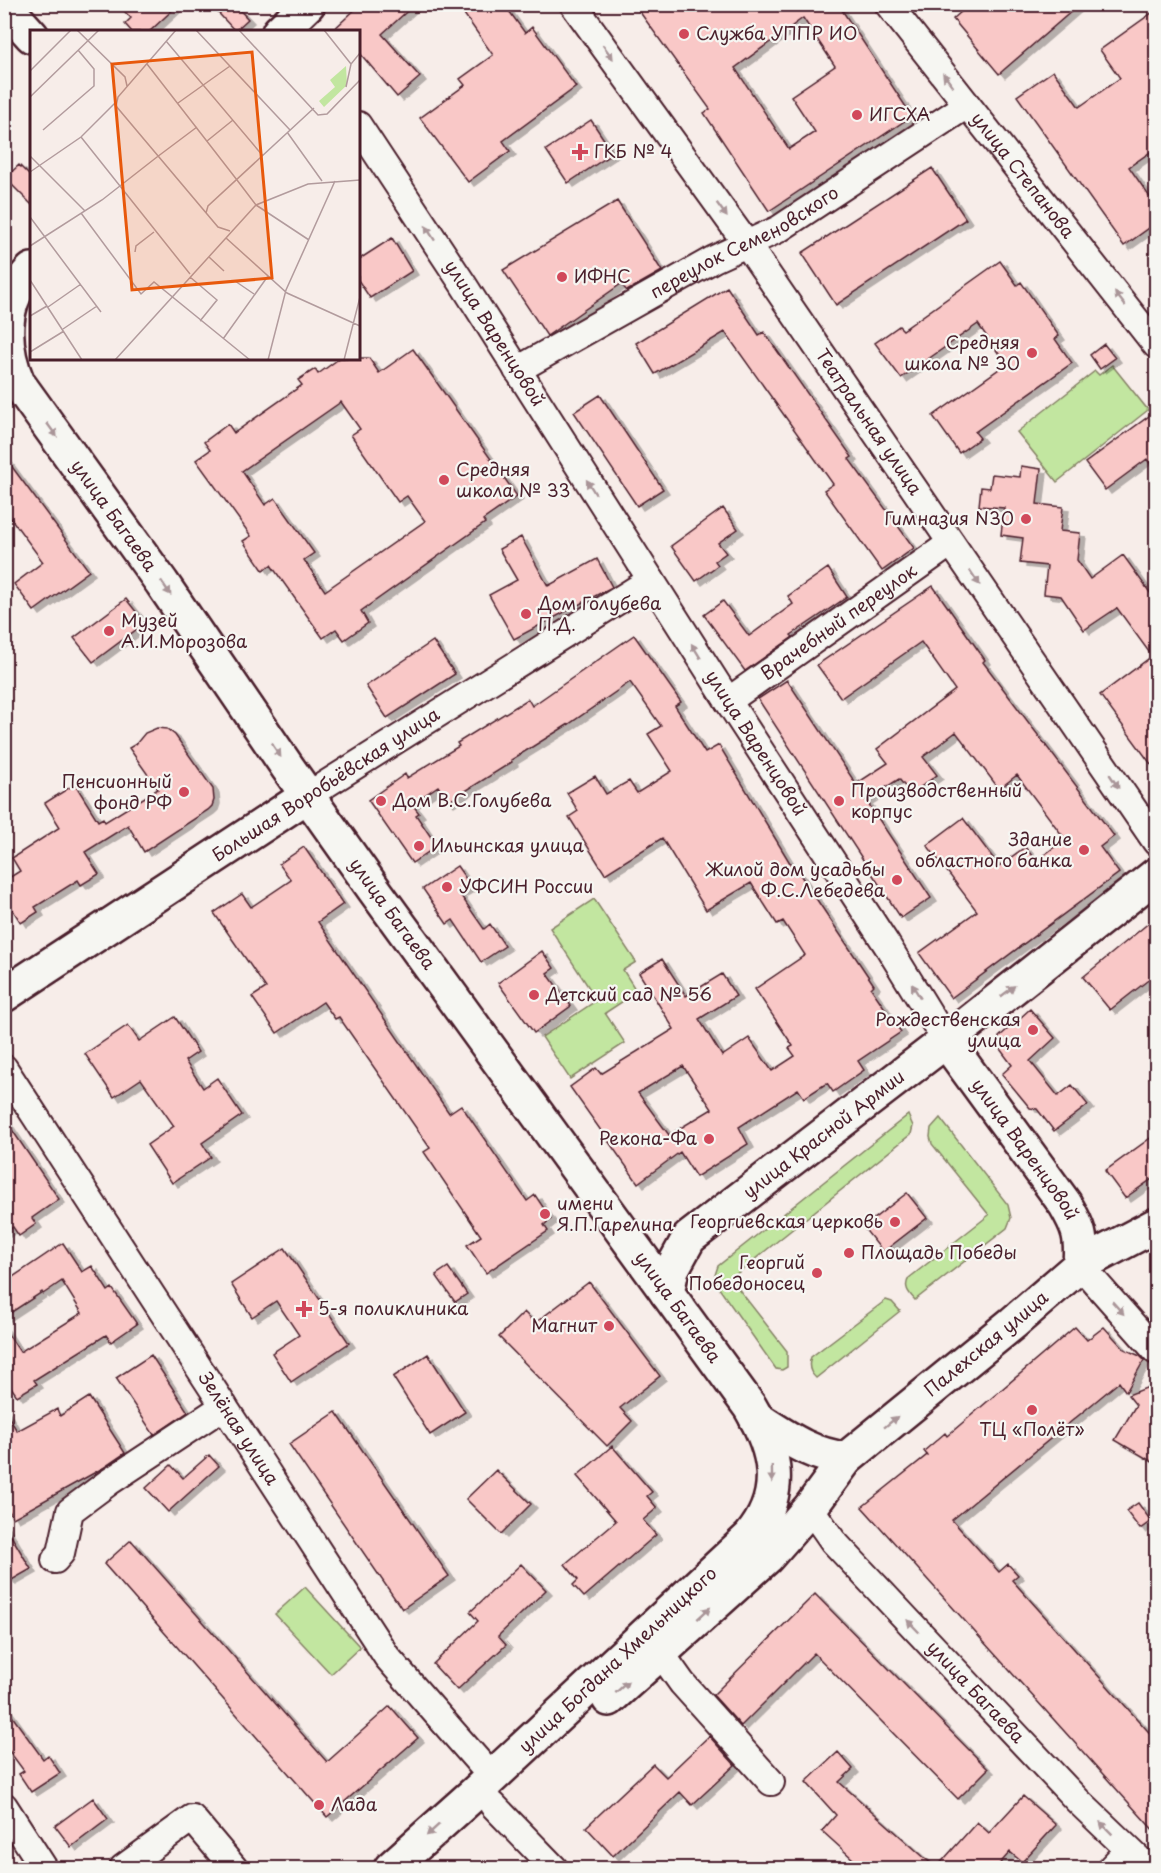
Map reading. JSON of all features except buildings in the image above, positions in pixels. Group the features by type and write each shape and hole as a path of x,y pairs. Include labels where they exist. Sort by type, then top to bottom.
{"main road":[{"path":"30,4 52,30"},
{"path":"4,5 30,34"},
{"name":"улица Багаева","path":"30,272 18,287 6,314 6,349 18,383 162,583 307,796 756,1418 803,1448 846,1459"},
{"name":"Большая Воробьёвская улица","path":"4,995 307,796"},
{"name":"улица Красной Армии","path":"667,1293 672,1269 689,1238 946,1041 1156,875"},
{"name":"улица Варенцовой","path":"946,1041 1065,1204 1082,1242 1080,1265"},
{"name":"Палехская улица","path":"1065,1204 1098,1228 1116,1234 1144,1230"},
{"name":"улица Красной Армии","path":"607,1210 638,1240 660,1245 689,1238"},
{"name":"Палехская улица","path":"846,1459 1013,1323 1080,1265 1144,1230"},
{"name":"улица Богдана Хмельницкого","path":"424,1869 492,1791 754,1532 769,1504 772,1489 772,1459 769,1445 756,1418"},
{"name":"улица Богдана Хмельницкого","path":"391,1869 492,1791 660,1652 767,1557 810,1508 846,1459"}],"street":[{"name":"Театральная улица","path":"573,4 746,243 1156,842"},
{"name":"улица Степанова","path":"888,4 1156,345"},
{"name":"переулок Семеновского","path":"517,370 714,259 779,229 967,105"},
{"name":"улица Варенцовой","path":"360,128 416,210 728,701 887,945 946,1041"},
{"name":"Врачебный переулок","path":"728,701 951,543"},
{"name":"Большая Воробьёвская улица","path":"307,796 651,580"},
{"name":"Зелёная улица","path":"4,1068 387,1657 554,1869"},
{"path":"1080,1265 1156,1351"},
{"path":"56,1560 61,1553 70,1511 109,1482 224,1406"},
{"name":"улица Багаева","path":"810,1508 833,1541 1078,1801 1119,1859 1148,1869"},
{"path":"660,1652 682,1683 771,1782"},
{"path":"4,1806 44,1869"},
{"path":"123,1869 192,1818 234,1869"}],"green space":[{"path":"1112,365 1148,410 1057,482 1017,432 1095,371 1099,375"},
{"path":"594,899 636,962 623,970 637,992 605,1013 625,1043 570,1079 542,1037 597,1000 550,928"},
{"path":"908,1115 913,1126 911,1134 734,1276 737,1287 787,1351 787,1367 782,1370 776,1369 716,1284 715,1275 718,1266"},
{"path":"940,1118 1008,1205 1011,1218 1007,1228 915,1300 907,1287 909,1278 989,1215 932,1144 931,1128"},
{"path":"886,1300 892,1302 900,1311 816,1378 810,1368 811,1357"},
{"path":"305,1587 360,1647 331,1674 275,1614"}],"place":[{"name":"Служба УППР ИО","path":"684,34"},
{"name":"ИГСХА","path":"857,115"},
{"name":"ГКБ № 4","path":"580,152"},
{"name":"ИФНС","path":"562,277"},
{"name":"Средняя школа № 30","path":"1032,353"},
{"name":"Средняя школа № 33","path":"444,480"},
{"name":"Гимназия N30","path":"1026,519"},
{"name":"Дом Голубева П.Д.","path":"526,614"},
{"name":"Музей А.И.Морозова","path":"109,631"},
{"name":"Пенсионный фонд РФ","path":"184,792"},
{"name":"Дом В.С.Голубева","path":"381,801"},
{"name":"Производственный корпус","path":"839,801"},
{"name":"Ильинская улица","path":"419,846"},
{"name":"Здание областного банка","path":"1084,850"},
{"name":"Жилой дом усадьбы Ф.С.Лебедева","path":"897,880"},
{"name":"УФСИН России","path":"447,887"},
{"name":"Детский сад № 56","path":"534,995"},
{"name":"Рождественская улица","path":"1033,1030"},
{"name":"Рекона-Фа","path":"709,1139"},
{"name":"имени Я.П.Гарелина","path":"545,1214"},
{"name":"Георгиевская церковь","path":"895,1222"},
{"name":"Площадь Победы","path":"849,1253"},
{"name":"Георгий Победоносец","path":"817,1273"},
{"name":"5-я поликлиника","path":"304,1309"},
{"name":"Магнит","path":"609,1326"},
{"name":"ТЦ «Полёт»","path":"1032,1410"},
{"name":"Лада","path":"319,1805"}]}
